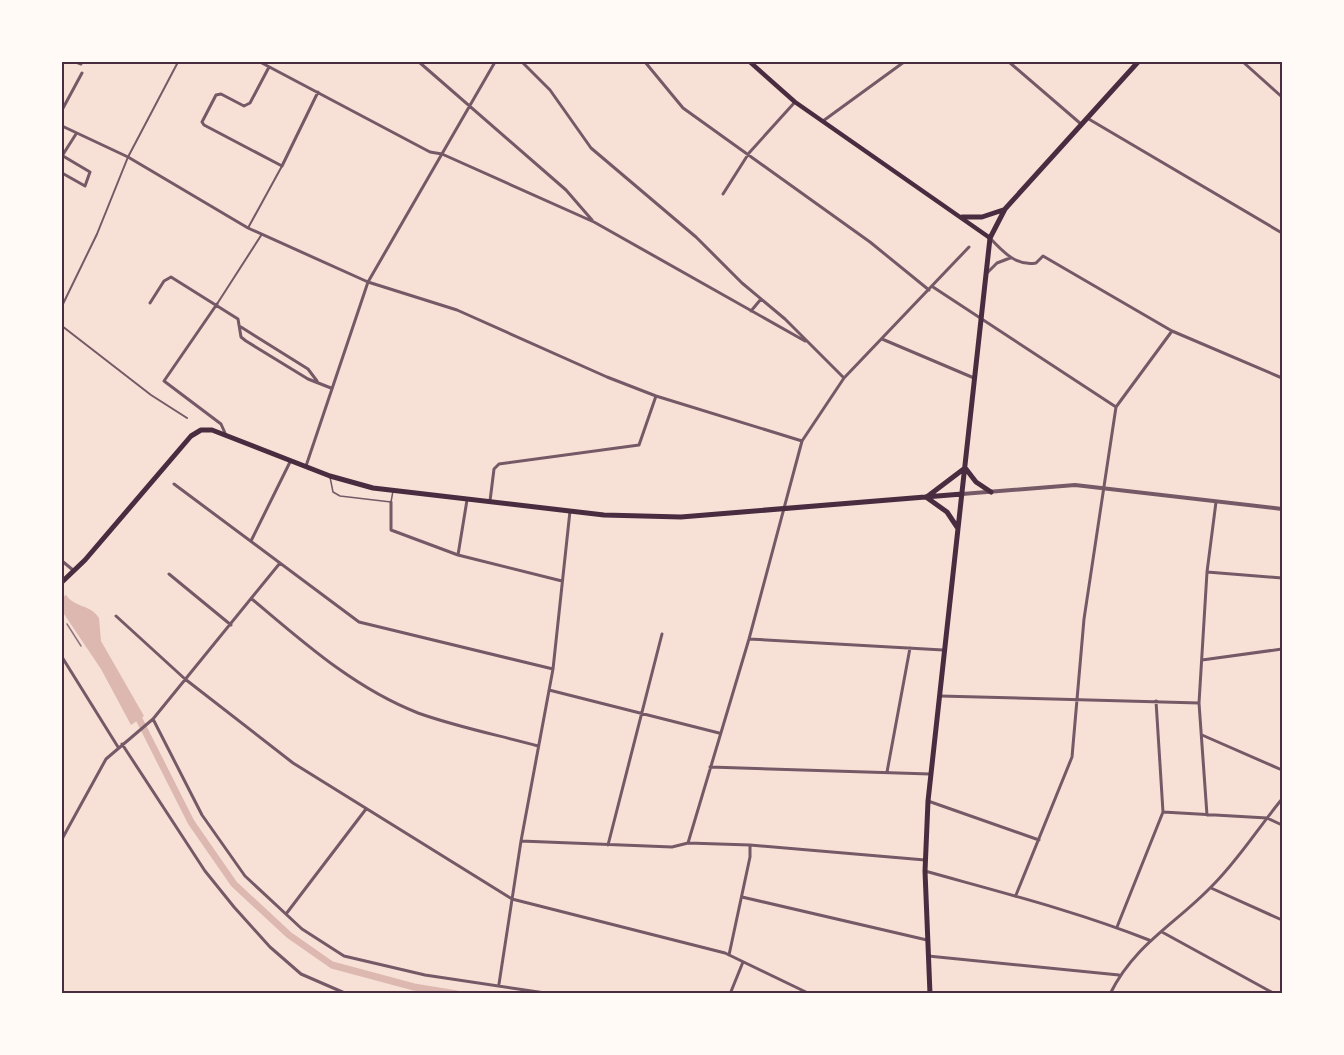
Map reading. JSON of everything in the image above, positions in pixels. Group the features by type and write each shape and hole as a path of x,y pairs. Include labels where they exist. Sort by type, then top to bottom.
{"main road":[{"path":"750,62 795,102 990,238"},
{"path":"930,993 925,860 930,774 990,238 1005,209 1138,62"},
{"path":"962,217 987,216 1005,209"},
{"path":"64,581 182,447 201,430 225,434 290,462 330,476 393,491 570,511 662,518 962,494"},
{"path":"965,468 976,482 992,492"},
{"path":"926,497 965,468"},
{"path":"926,497 947,512 958,528"}],"street":[{"path":"76,62 81,64"},
{"path":"62,306 97,234 128,157 178,62"},
{"path":"260,62 430,152 442,154 594,222 805,341"},
{"path":"418,62 566,190 594,222"},
{"path":"306,468 368,282 495,62"},
{"path":"522,62 550,90 591,148 696,237 844,378"},
{"path":"645,62 683,108 749,153 931,288 1116,407"},
{"path":"823,121 904,62"},
{"path":"1009,62 1082,124"},
{"path":"1243,62 1282,97"},
{"path":"269,66 250,103 244,106 221,94 216,95 202,122 282,166"},
{"path":"62,110 82,73"},
{"path":"248,228 282,166 318,92"},
{"path":"723,194 749,153 795,102"},
{"path":"1087,118 1282,233"},
{"path":"62,126 128,157 248,228 368,282 457,310 607,377 656,396 802,441"},
{"path":"62,173 85,186 90,172 62,157 76,133"},
{"path":"225,434 221,424 164,381 262,234"},
{"path":"990,238 1011,257 1030,264 1036,263 1043,256 1172,331 1282,378"},
{"path":"688,843 749,639 802,441 844,378 969,246"},
{"path":"987,273 997,263 1011,257"},
{"path":"150,303 164,281 171,277 238,319 241,337 246,341 308,379 332,388"},
{"path":"751,311 761,298"},
{"path":"62,326 151,395 187,418"},
{"path":"241,327 308,369 318,382"},
{"path":"1016,896 1072,757 1084,619 1116,407 1172,331"},
{"path":"882,339 976,379"},
{"path":"490,502 495,469 499,464 639,445 656,396"},
{"path":"250,541 290,462"},
{"path":"174,484 358,622 554,669"},
{"path":"962,494 1057,486 1104,487 1282,509"},
{"path":"458,555 468,499"},
{"path":"391,502 391,530 458,555 562,581"},
{"path":"1207,815 1199,703 1207,572 1216,502"},
{"path":"499,985 521,841 554,669 570,511"},
{"path":"62,561 74,572"},
{"path":"62,839 106,759 153,719 280,563"},
{"path":"1207,572 1282,578"},
{"path":"169,574 231,625"},
{"path":"252,599 346,675 390,700 456,725 538,746"},
{"path":"116,615 185,680 292,763 512,899 729,956 810,993"},
{"path":"608,845 662,634"},
{"path":"749,639 943,650"},
{"path":"887,772 910,648"},
{"path":"1202,660 1282,649"},
{"path":"62,657 118,747"},
{"path":"549,690 719,734"},
{"path":"938,696 1199,703"},
{"path":"1117,927 1163,812 1156,701"},
{"path":"153,719 202,815 245,876 302,929 344,956 425,975 552,993"},
{"path":"1202,735 1282,770"},
{"path":"122,744 205,872 234,907 280,956 302,974 346,993"},
{"path":"710,767 930,774"},
{"path":"1110,993 1119,975 1149,940 1162,932 1211,888 1282,799"},
{"path":"928,801 1039,840"},
{"path":"286,914 366,810"},
{"path":"1163,812 1267,818 1282,825"},
{"path":"521,841 672,847 688,843 750,845 925,860"},
{"path":"729,956 742,897 750,845"},
{"path":"925,871 1117,927 1149,940"},
{"path":"1211,888 1282,920"},
{"path":"742,897 928,940"},
{"path":"1162,932 1275,993"},
{"path":"928,956 1119,975"},
{"path":"730,993 743,962"}],"lane":[{"path":"330,476 331,488 340,496 391,502 393,491"}],"shaded area":[{"path":"66,595 74,602 91,610 99,618 101,641 144,716 131,725 101,669 62,611 62,597"}],"waterway":[{"path":"136,713 191,822 234,884 289,935 332,965 414,987 457,994"}],"railway":[{"path":"67,624 81,646"}]}
